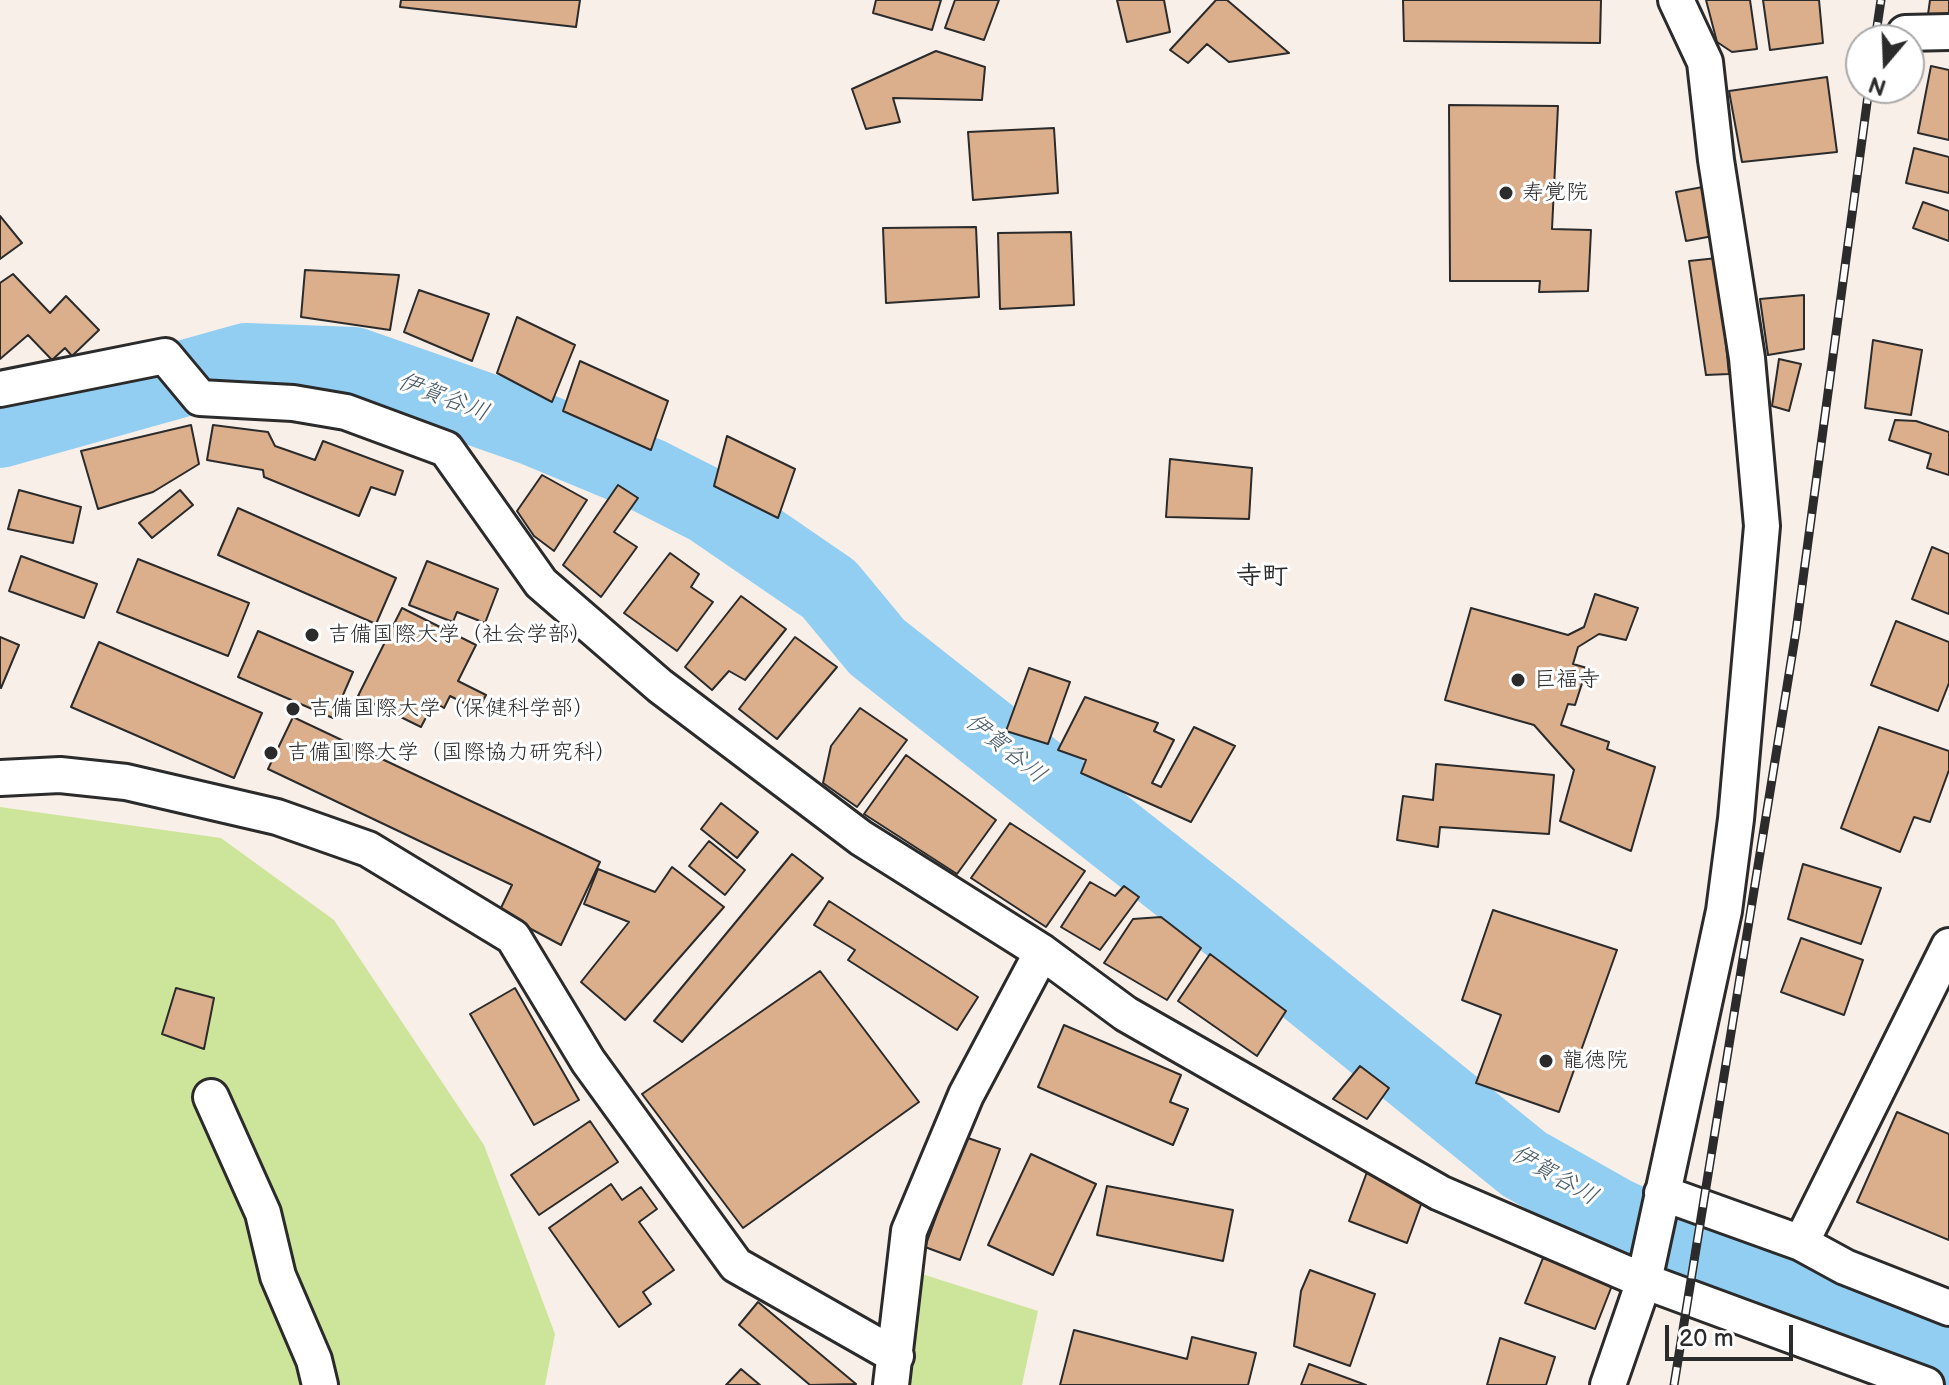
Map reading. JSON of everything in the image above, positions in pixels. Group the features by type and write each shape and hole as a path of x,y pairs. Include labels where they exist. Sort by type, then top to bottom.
{"street":[{"path":"1608,1385 1644,1281 1724,911 1736,819 1762,526 1747,358 1716,160 1705,62 1676,0"},
{"path":"1925,33 1949,32"},
{"path":"0,389 165,356 200,398 293,403 346,412 446,449 541,583 660,686 861,838 1042,952 1126,1014 1440,1193 1644,1281 1926,1385"},
{"path":"0,778 60,775 126,782 277,817 368,849 513,937 588,1061 736,1265 893,1371 909,1231 966,1095 1042,952"},
{"path":"1801,1243 1949,946"},
{"path":"211,1097 263,1213 278,1276 314,1360 320,1385"},
{"path":"1662,1197 1801,1243 1845,1267 1949,1308"}],"green space":[{"path":"0,807 221,838 334,920 484,1145 555,1334 545,1385 0,1385"},
{"path":"922,1274 1038,1311 1022,1385 906,1385"}],"building":[{"path":"401,0 580,0 576,27 400,7"},
{"path":"876,0 941,0 932,30 873,13"},
{"path":"955,0 999,0 984,40 945,28"},
{"path":"1117,0 1164,0 1170,32 1127,42"},
{"path":"1216,0 1227,0 1289,53 1229,62 1207,44 1188,63 1170,50"},
{"path":"1403,0 1601,0 1600,43 1404,41"},
{"path":"1706,0 1750,0 1757,49 1732,52 1717,42"},
{"path":"1763,0 1819,0 1823,43 1770,50"},
{"path":"1930,0 1949,0 1949,24 1926,29"},
{"path":"936,51 985,67 982,100 893,98 900,122 866,129 852,89"},
{"path":"1931,66 1949,70 1949,140 1918,133"},
{"path":"1827,77 1837,152 1742,162 1729,91"},
{"path":"1449,105 1558,106 1552,229 1591,230 1588,291 1539,292 1540,281 1450,281"},
{"path":"1054,128 1058,193 973,200 968,132"},
{"path":"1914,148 1949,157 1949,193 1906,183"},
{"path":"1708,186 1713,236 1686,241 1676,192"},
{"path":"1923,202 1949,211 1949,241 1913,228"},
{"path":"0,216 22,243 0,259"},
{"path":"976,227 979,297 886,303 883,228"},
{"path":"1071,232 1074,305 1000,309 998,233"},
{"path":"1717,258 1729,374 1706,375 1689,261"},
{"path":"305,270 399,275 390,330 301,317"},
{"path":"13,274 50,313 66,296 99,330 72,356 65,348 52,360 28,335 0,359 0,283"},
{"path":"419,290 489,314 472,361 404,332"},
{"path":"1804,295 1804,349 1768,355 1760,299"},
{"path":"517,317 575,345 552,402 497,373"},
{"path":"1873,340 1922,350 1911,415 1865,408"},
{"path":"1779,359 1801,364 1789,411 1772,406"},
{"path":"580,361 668,401 651,450 563,411"},
{"path":"1895,420 1916,421 1949,432 1949,475 1927,468 1931,454 1889,440"},
{"path":"191,425 199,464 153,492 98,509 81,451"},
{"path":"213,425 268,432 275,446 315,460 323,441 403,471 395,495 371,487 359,516 264,477 263,470 207,460"},
{"path":"727,436 795,469 778,518 714,486"},
{"path":"1170,459 1252,468 1249,519 1166,517"},
{"path":"542,475 587,500 554,551 534,536 517,511"},
{"path":"618,485 638,498 614,532 637,547 601,597 563,565"},
{"path":"19,490 81,507 73,543 8,529"},
{"path":"180,490 193,505 152,538 139,523"},
{"path":"238,508 396,578 376,624 218,555"},
{"path":"1932,547 1949,554 1949,614 1912,599"},
{"path":"670,553 699,574 691,587 713,602 677,651 624,613"},
{"path":"21,556 97,584 84,618 9,591"},
{"path":"138,559 249,603 228,656 117,612"},
{"path":"427,561 498,589 485,623 457,612 453,622 409,605"},
{"path":"1595,594 1638,608 1626,640 1599,634 1578,647 1573,664 1587,668 1575,705 1568,704 1561,725 1609,742 1607,749 1655,767 1631,851 1560,821 1574,770 1534,725 1445,700 1471,608 1568,635 1584,627"},
{"path":"741,596 786,629 745,680 729,671 712,690 685,667"},
{"path":"402,608 476,645 458,681 486,695 478,710 450,696 444,708 434,702 421,727 358,696"},
{"path":"1896,621 1949,642 1949,683 1938,711 1871,685"},
{"path":"258,631 353,672 333,718 238,677"},
{"path":"0,637 19,645 1,688 0,687"},
{"path":"795,637 837,667 777,739 739,709"},
{"path":"99,642 262,713 234,778 71,707"},
{"path":"1029,668 1070,682 1048,744 1006,731"},
{"path":"1085,697 1158,723 1154,731 1174,740 1152,783 1161,787 1194,727 1235,746 1191,822 1081,773 1086,760 1058,750"},
{"path":"860,708 907,740 857,807 823,783 831,746"},
{"path":"293,717 600,862 561,945 499,912 512,885 268,769"},
{"path":"1879,727 1949,751 1949,770 1930,822 1914,817 1900,852 1841,828"},
{"path":"906,755 996,820 957,874 864,814"},
{"path":"1436,764 1554,775 1549,834 1440,827 1438,847 1397,840 1403,796 1433,800"},
{"path":"721,803 758,832 737,858 701,829"},
{"path":"1010,823 1085,871 1046,927 971,878"},
{"path":"709,841 745,870 725,895 689,866"},
{"path":"792,854 823,878 682,1042 654,1021"},
{"path":"1803,864 1881,888 1861,944 1788,919"},
{"path":"672,867 724,907 625,1020 581,982 629,922 584,904 598,869 655,892"},
{"path":"1090,882 1115,896 1124,886 1139,897 1100,950 1061,927"},
{"path":"829,901 978,997 957,1030 848,960 855,950 814,925"},
{"path":"1493,910 1617,950 1559,1112 1476,1083 1501,1015 1462,1000"},
{"path":"1161,917 1201,948 1167,1000 1104,963 1133,919"},
{"path":"1801,938 1863,960 1844,1015 1781,992"},
{"path":"1210,954 1286,1011 1257,1056 1178,1001"},
{"path":"820,971 919,1102 743,1228 642,1094"},
{"path":"176,988 214,998 204,1049 162,1034"},
{"path":"515,988 579,1100 534,1125 470,1014"},
{"path":"1064,1025 1181,1075 1170,1102 1188,1109 1173,1145 1038,1087"},
{"path":"1360,1066 1389,1088 1367,1119 1333,1099"},
{"path":"1897,1112 1949,1134 1949,1240 1857,1202"},
{"path":"590,1121 618,1162 539,1215 511,1175"},
{"path":"965,1137 1000,1149 960,1260 925,1247"},
{"path":"1031,1154 1096,1184 1053,1275 988,1245"},
{"path":"1367,1172 1423,1199 1407,1243 1349,1221"},
{"path":"611,1184 622,1200 641,1187 657,1209 639,1222 674,1270 643,1292 651,1304 619,1327 549,1228"},
{"path":"1107,1186 1233,1210 1223,1261 1097,1235"},
{"path":"1543,1258 1613,1283 1595,1329 1525,1303"},
{"path":"1310,1270 1375,1294 1350,1366 1294,1346 1301,1291"},
{"path":"758,1302 856,1384 810,1385 739,1325"},
{"path":"1074,1330 1187,1359 1192,1337 1256,1353 1248,1385 1060,1385"},
{"path":"1500,1338 1555,1357 1546,1385 1487,1385"},
{"path":"1309,1364 1366,1385 1301,1385"},
{"path":"741,1369 760,1385 726,1385"}],"waterway":[{"name":"伊賀谷川","path":"0,430 246,361 354,365 534,428 647,475 708,506 829,589 877,647 1221,918 1524,1164 1616,1216 1716,1263 1949,1353"}],"railway":[{"path":"1877,24 1881,0"},
{"path":"1674,1385 1796,631 1867,104"}],"place":[{"name":"寿覚院","path":"1506,193"},
{"name":"吉備国際大学（社会学部）","path":"312,635"},
{"name":"巨福寺","path":"1518,680"},
{"name":"吉備国際大学（保健科学部）","path":"293,709"},
{"name":"吉備国際大学（国際協力研究科）","path":"271,753"},
{"name":"龍徳院","path":"1546,1061"}],"district":[{"name":"寺町","path":"1262,577"}]}
